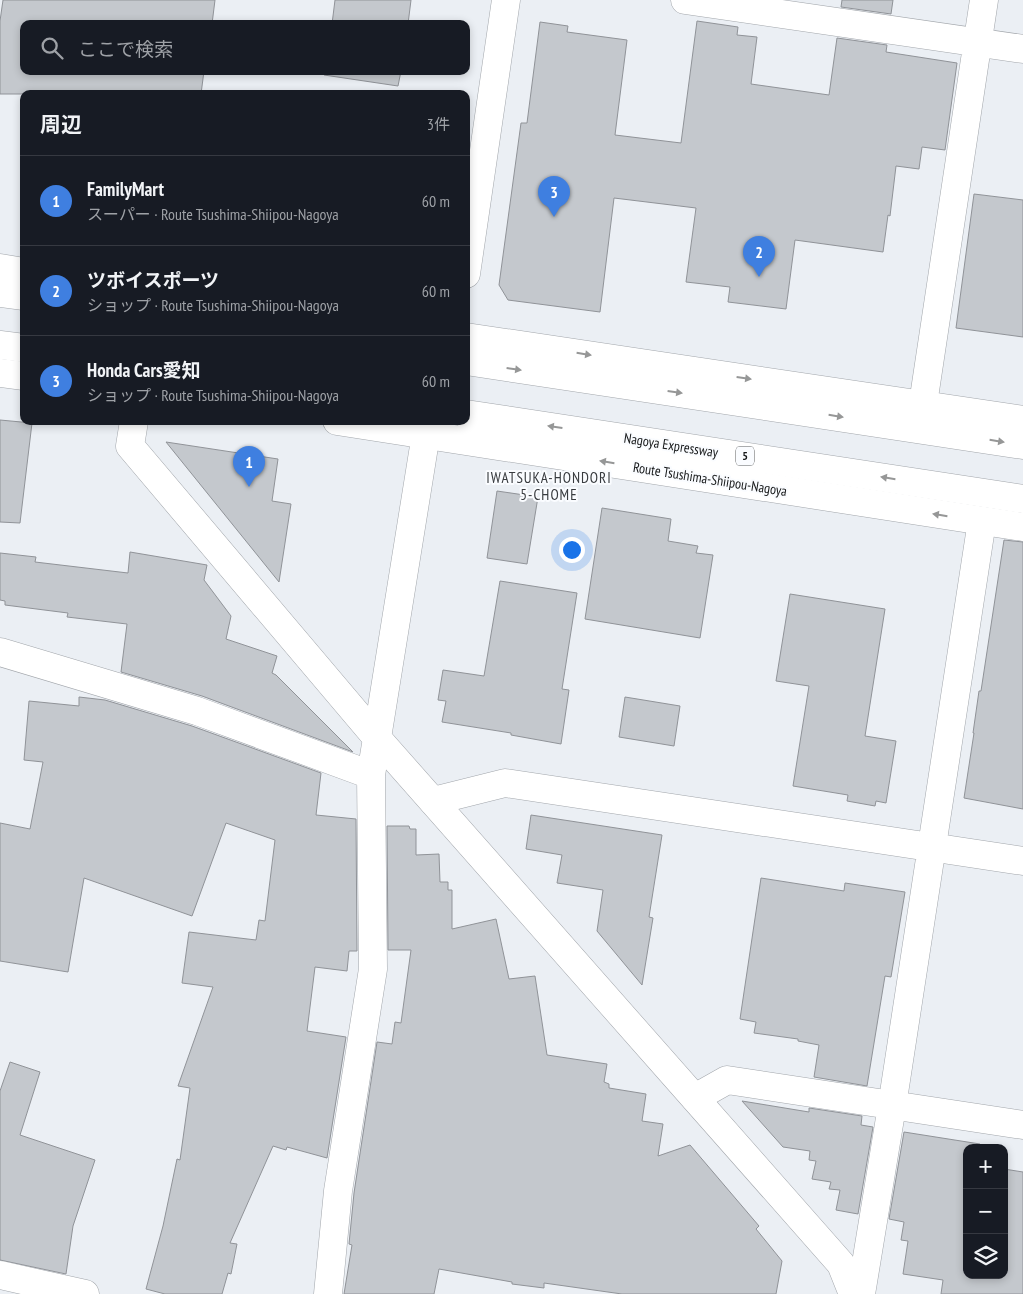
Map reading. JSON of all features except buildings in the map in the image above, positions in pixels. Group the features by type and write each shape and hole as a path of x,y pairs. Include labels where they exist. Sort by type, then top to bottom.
{"main road":[{"path":"470,247 506,0"},
{"path":"685,0 1023,49"},
{"path":"924,404 984,0"},
{"path":"0,268 20,271"},
{"path":"0,293 20,296"},
{"path":"470,337 1023,420"},
{"path":"0,345 20,348"},
{"path":"470,363 1023,445"},
{"path":"0,373 20,376"},
{"name":"Nagoya Expressway","path":"470,415 1023,499"},
{"path":"133,425 130,446 377,738 841,1264 854,1294"},
{"name":"Route Tsushima-Shiipou-Nagoya","path":"389,425 428,428 1023,528"},
{"path":"328,1294 338,1191 373,969 371,775 428,428"},
{"path":"861,1294 892,1106 982,521"},
{"path":"0,652 197,711 371,775"},
{"path":"433,801 505,783 1023,860"},
{"path":"695,1098 727,1080 1023,1125"},
{"path":"0,1275 85,1294"}],"place":[{"name":"Honda Cars愛知","path":"554,217"},
{"name":"ツボイスポーツ","path":"759,277"},
{"name":"FamilyMart","path":"249,487"}],"district":[{"name":"IWATSUKA-HONDORI 5-CHOME","path":"549,486"}]}
